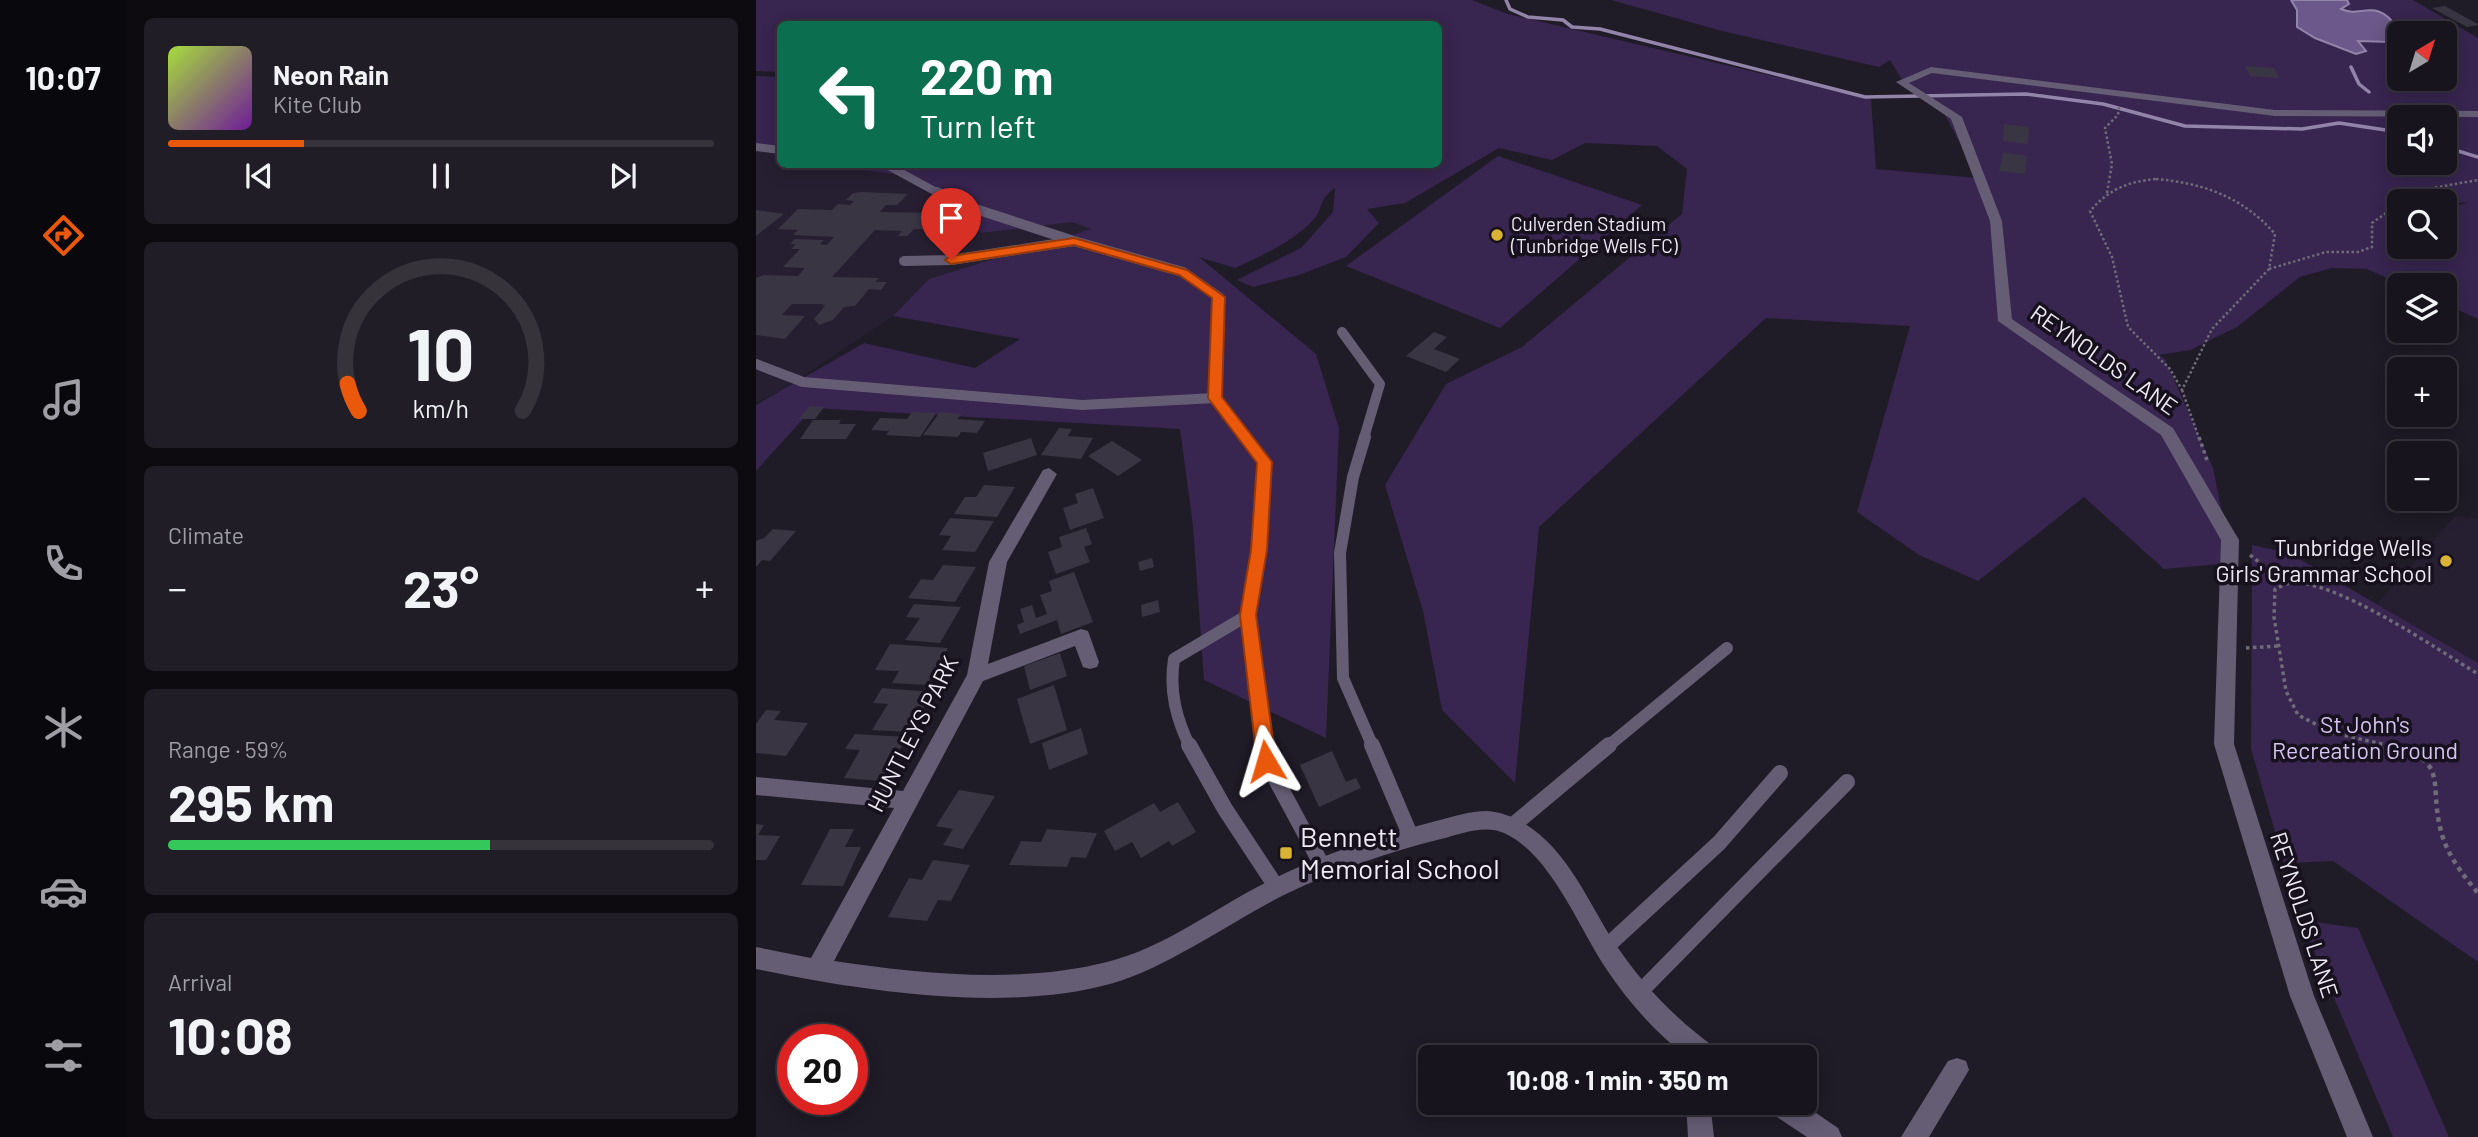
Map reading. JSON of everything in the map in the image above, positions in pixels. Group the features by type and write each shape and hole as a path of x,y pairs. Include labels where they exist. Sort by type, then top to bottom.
{"street":[{"name":"REYNOLDS LANE","path":"2360,1137 2302,996 2224,744 2230,540 2168,432 2006,321 1996,221 1956,117 1900,82 1931,70 2275,113 2478,114"},
{"name":"HUNTLEYS PARK","path":"817,970 976,676 998,562 1049,474"},
{"path":"976,676 1081,636 1090,662"},
{"path":"756,786 907,800"},
{"path":"756,958 817,970 950,986 1013,986 1078,979 1126,967 1150,956 1322,867 1411,837 1483,819 1512,826 1553,864 1605,948 1639,993 1669,1026 1692,1045"},
{"path":"1914,1137 1957,1070"},
{"path":"1699,1115 1701,1137"},
{"path":"1796,1115 1829,1137"}],"lane":[{"path":"756,147 777,150"},
{"path":"891,168 957,203 1074,241 1183,272 1219,297 1215,398 1265,462 1259,550 1248,615 1266,761 1322,867"},
{"path":"904,261 951,260 1074,241"},
{"path":"1342,332 1380,384 1353,477 1340,553 1343,678 1411,837"},
{"path":"756,364 803,382 1082,405 1215,398"},
{"path":"1248,615 1174,660 1170,677 1178,725 1201,769 1277,888"},
{"path":"1512,826 1727,648"},
{"path":"1605,948 1675,887 1756,804 1780,772"},
{"path":"1639,993 1847,782"}],"path":[{"path":"2107,193 2112,164 2105,128 2119,112"},
{"path":"2210,469 2182,390 2169,369 2128,327 2123,314 2125,303 2112,257 2090,211 2096,201 2120,186 2162,179 2191,183 2231,195 2249,205 2275,234 2269,269"},
{"path":"2427,189 2478,180"},
{"path":"2182,390 2212,329 2269,269 2326,252 2358,252 2372,247 2372,223 2387,212"},
{"path":"2245,550 2287,584"},
{"path":"2478,674 2366,609 2318,588 2287,584 2275,589 2272,609 2288,701 2299,717 2340,735 2410,752 2430,766 2438,789 2440,828 2458,870 2478,893"},
{"path":"2227,649 2278,646"}],"shaded area":[{"path":"2291,0 2347,0 2349,4 2341,9 2354,12 2377,11 2391,20 2387,21 2387,42 2358,41 2366,51 2356,54 2315,38 2297,27 2297,10"},
{"path":"756,76 777,77 777,168 1359,168 1321,199 1316,217 1278,248 1235,268 1127,234 929,279 893,316 784,389 756,403"},
{"name":"Tunbridge Wells Girls' Grammar School","path":"2455,516 2478,518 2478,663 2377,604"}],"green space":[{"path":"756,0 1472,0 1508,14 1871,99 1876,169 1978,178 1941,107 1905,85 1890,60 1879,67 1722,31 1611,0 2413,0 2449,21 2387,21 2387,91 2457,91 2457,26 2478,38 2478,319 2457,309 2457,273 2387,273 2387,278 2367,269 2332,268 2300,277 2237,327 2191,350 2159,355 2165,359 2213,468 2232,563 2164,569 2084,497 1978,581 1919,555 1857,512 1910,326 1766,318 1539,527 1515,783 1442,710 1423,611 1385,485 1446,384 1522,347 1682,214 1687,169 1657,146 1585,143 1552,160 1499,148 1405,203 1367,209 1379,223 1346,257 1299,275 1253,287 1237,280 1301,248 1333,212 1335,188 1306,227 1267,253 1235,268 1199,257 1316,354 1339,428 1326,738 1204,680 1193,526 1180,429 813,408 756,471 756,405 864,343 975,368 1020,339 893,316 929,279 1091,229 1072,222 981,233 953,198 894,174 863,170 865,168 1442,168 1442,21 777,21 777,72 756,71"},
{"path":"756,76 777,77 777,151 756,148"},
{"name":"Culverden Stadium (Tunbridge Wells FC)","path":"1498,156 1642,205 1500,328 1346,266"},
{"name":"St John's Recreation Ground","path":"2252,545 2289,553 2478,663 2478,962 2333,861 2284,863 2251,749"},
{"path":"2301,920 2358,928 2449,1137 2393,1137"}],"building":[{"path":"2445,6 2478,25 2467,27 2432,8"},
{"path":"2245,66 2274,68 2279,78 2250,76"},
{"path":"2004,124 2029,127 2028,144 2003,141"},
{"path":"2003,152 2027,156 2025,174 1999,171"},
{"path":"853,193 908,194 897,205 886,205 880,212 928,213 940,219 929,229 914,229 907,236 898,236 902,231 875,230 832,277 879,278 875,282 887,282 881,290 869,289 855,306 844,307 833,320 819,325 814,319 825,306 792,304 782,315 805,316 785,339 756,335 756,278 764,275 798,276 805,268 783,267 800,249 791,249 796,244 790,244 795,239 824,240 820,244 827,245 834,237 793,235 798,230 778,229 798,209 832,210 838,204 850,205 854,201 846,200"},
{"path":"756,210 784,214 756,236"},
{"path":"1434,332 1447,337 1434,349 1460,359 1446,372 1406,356"},
{"path":"809,406 824,407 815,419 799,419"},
{"path":"912,412 936,413 920,437 886,435 889,431 871,430 880,418 907,419"},
{"path":"940,412 962,414 957,419 985,421 977,433 961,432 958,437 923,435"},
{"path":"813,420 841,420 839,424 856,424 846,439 800,439"},
{"path":"1059,428 1072,429 1068,436 1093,438 1081,459 1041,455"},
{"path":"1031,438 1037,455 988,471 983,453"},
{"path":"1112,441 1142,460 1118,476 1088,456"},
{"path":"984,485 1015,487 997,517 954,514 965,497 976,497"},
{"path":"1093,488 1104,518 1070,530 1063,508 1078,503 1075,494"},
{"path":"950,518 994,521 975,552 942,550 951,536 939,535"},
{"path":"1086,528 1092,544 1084,547 1090,562 1056,574 1048,552 1062,547 1059,537"},
{"path":"773,529 796,531 770,561 762,560 756,567 756,541 764,538"},
{"path":"1152,558 1154,567 1140,571 1138,562"},
{"path":"943,565 976,567 955,602 908,598 921,579 933,580"},
{"path":"1074,572 1093,622 1061,634 1057,620 1020,634 1017,625 1024,622 1020,609 1032,605 1036,618 1047,614 1040,595 1052,591 1049,581"},
{"path":"1158,600 1160,612 1142,617 1141,605"},
{"path":"914,604 961,607 940,643 905,640 920,618 906,617"},
{"path":"890,644 948,648 927,685 892,683 899,671 875,670"},
{"path":"1060,653 1067,676 1030,690 1024,666"},
{"path":"1054,685 1067,730 1030,744 1017,699"},
{"path":"882,688 933,692 910,732 872,730 888,704 873,703"},
{"path":"766,710 781,711 774,720 808,723 786,756 756,753 756,724"},
{"path":"1081,728 1088,754 1049,770 1042,743"},
{"path":"855,734 907,737 882,781 844,778 860,750 845,749"},
{"path":"1332,751 1346,782 1356,778 1361,788 1319,807 1300,765"},
{"path":"959,790 995,796 963,849 943,845 953,829 936,826"},
{"path":"1178,802 1196,832 1172,846 1169,841 1141,858 1132,842 1115,851 1104,831 1154,803 1160,812"},
{"path":"756,824 764,825 758,835 780,836 766,860 756,860"},
{"path":"830,829 854,829 845,847 861,847 843,886 801,885"},
{"path":"1047,829 1097,833 1086,858 1071,857 1067,867 1009,865 1021,841 1041,842"},
{"path":"933,860 970,865 951,901 938,900 927,921 888,917 909,878 922,880"}],"waterway":[{"path":"1506,0 1510,9 1528,17 1563,20 1572,27 1600,29 1865,97 2026,94 2103,104 2185,126 2302,129 2339,123 2387,130"},
{"path":"2351,67 2359,84 2369,92"},
{"path":"2457,151 2478,157"}],"place":[{"name":"Culverden Stadium (Tunbridge Wells FC)","path":"1497,235"},
{"name":"Tunbridge Wells Girls' Grammar School","path":"2446,561"},
{"name":"Bennett Memorial School","path":"1286,853"}],"route":[{"path":"951,260 1074,241 1183,272 1219,297 1215,398 1265,462 1259,550 1248,615 1266,761"}]}
